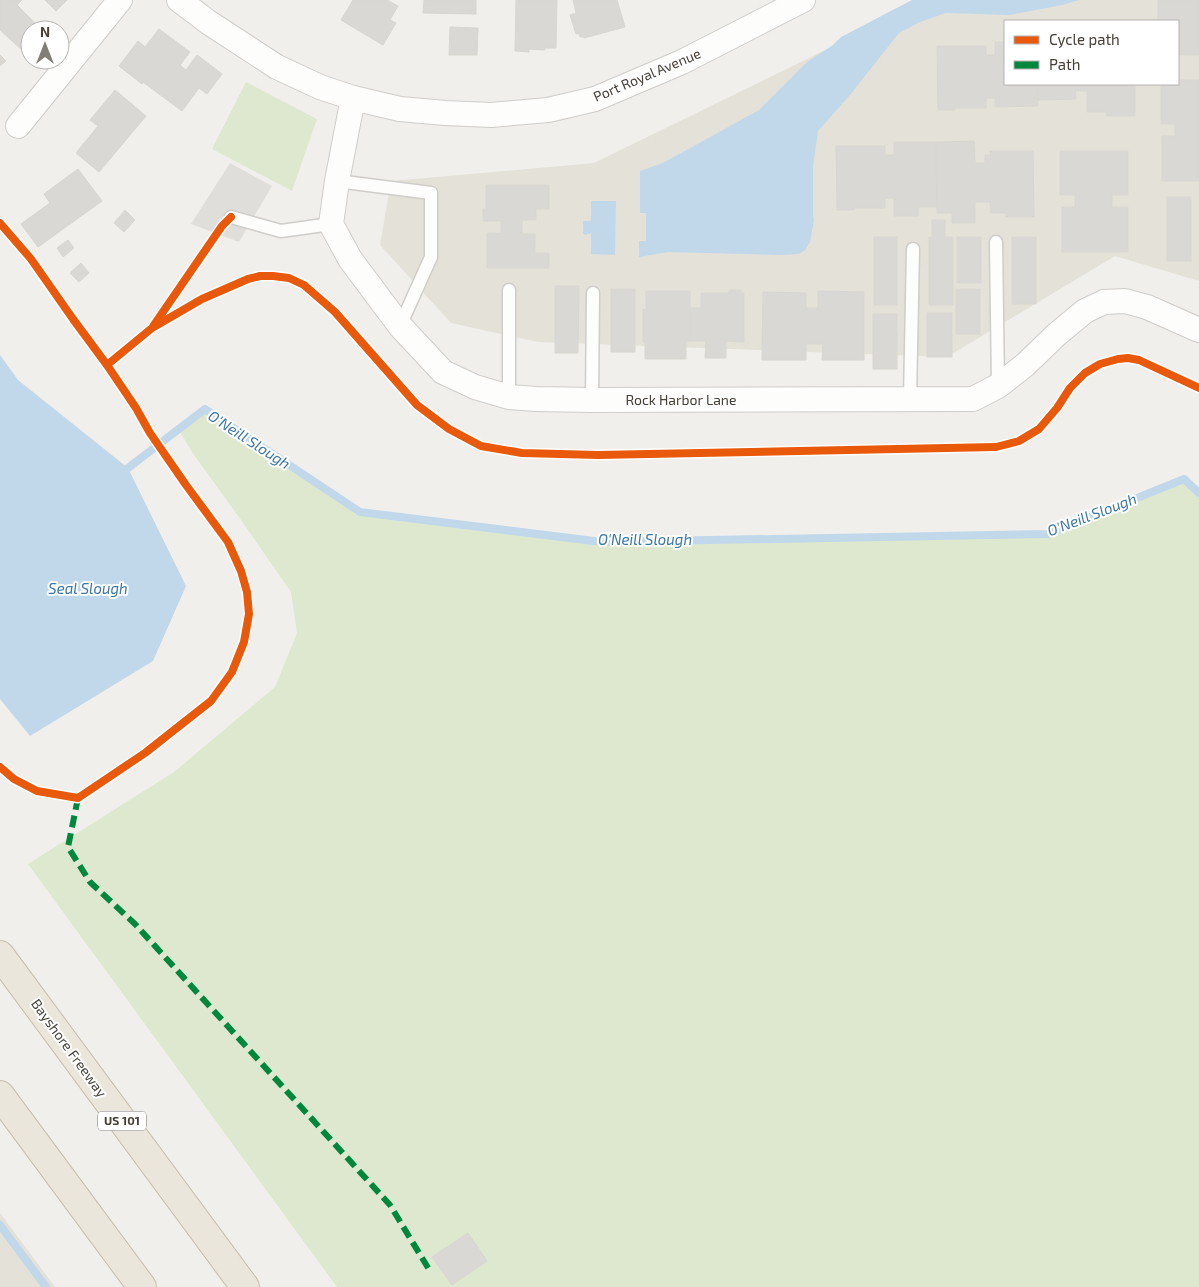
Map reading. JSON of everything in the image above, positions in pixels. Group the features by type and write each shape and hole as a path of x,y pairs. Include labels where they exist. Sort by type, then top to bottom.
{"highway":[{"name":"Bayshore Freeway","path":"0,955 245,1287"},
{"path":"0,1095 142,1287"}],"street":[{"path":"18,126 120,0"},
{"name":"Port Royal Avenue","path":"179,0 208,22 277,67 320,87 353,98 400,108 490,115 548,110 596,99 673,66 803,0"},
{"path":"331,224 353,98"},
{"name":"Rock Harbor Lane","path":"331,224 350,259 400,326 443,372 475,387 509,397 592,400 973,399 998,386 1025,366 1056,335 1085,311 1104,302 1125,301 1147,307 1199,330"}],"lane":[{"path":"337,182 431,193 431,257 400,326"},
{"path":"231,218 281,231 331,224"},
{"path":"996,242 998,386"},
{"path":"910,399 913,249"},
{"path":"509,290 509,397"},
{"path":"592,400 593,293"},
{"path":"1199,323 1199,330"}],"shaded area":[{"path":"976,0 1199,0 1199,281 1115,256 947,357 538,342 451,323 380,245 391,181 594,163 901,13"},
{"path":"230,163 272,186 239,242 191,224"},
{"path":"0,1213 55,1287 0,1287"}],"green space":[{"path":"246,82 317,119 292,191 212,149"},
{"path":"205,409 360,512 602,542 1048,534 1184,479 1199,493 1199,1287 337,1287 28,864 174,772 275,687 297,633 291,592 194,455 178,429"}],"water":[{"path":"912,0 1079,0 1009,15 946,13 920,22 899,33 850,95 818,131 813,167 814,220 810,242 805,250 799,254 668,252 639,257 639,241 646,241 646,213 640,213 640,171 663,163 759,110 807,62 833,45 841,37"},
{"path":"591,201 616,201 615,255 591,254 591,233 585,235 583,233 583,221 591,220"},
{"name":"Seal Slough","path":"0,355 18,380 128,468 186,586 153,661 30,736 0,699"}],"building":[{"path":"0,0 22,0 17,5 32,20 20,20 20,48 0,30"},
{"path":"45,0 67,0 56,11"},
{"path":"353,0 387,0 398,6 390,20 396,23 383,45 341,20"},
{"path":"424,0 476,0 476,14 423,13"},
{"path":"516,0 557,0 556,48 545,48 545,50 529,49 529,52 515,51"},
{"path":"573,0 617,0 625,27 584,38 580,37 579,33 576,34 570,15 576,13"},
{"path":"1158,0 1199,0 1199,55 1179,55 1179,20 1158,20"},
{"path":"450,27 478,28 477,55 449,55"},
{"path":"159,29 190,52 180,65 186,70 197,55 222,74 207,94 199,88 182,111 119,66 138,41 145,47"},
{"path":"995,42 1004,42 1004,85 1038,85 1038,106 995,107 995,98 986,98 986,108 938,110 937,46 986,46 986,55 995,55"},
{"path":"0,55 6,61 0,66"},
{"path":"1179,80 1199,80 1199,181 1162,181 1162,136 1175,136 1175,124 1161,124 1161,85 1179,85"},
{"path":"1038,85 1135,85 1135,116 1107,116 1106,112 1087,112 1087,91 1075,91 1076,99 1038,100"},
{"path":"115,90 146,116 99,172 76,153 98,126 90,120"},
{"path":"974,141 975,163 985,163 985,155 991,155 990,151 1033,151 1034,217 1006,217 1006,213 991,213 990,202 975,202 975,223 952,223 952,213 937,213 936,142"},
{"path":"894,142 936,142 937,207 918,207 918,216 894,216 894,198 885,198 885,208 837,210 836,146 885,146 885,155 894,155"},
{"path":"1060,151 1128,151 1128,195 1112,195 1112,207 1128,207 1128,252 1062,252 1062,207 1075,207 1075,195 1060,195"},
{"path":"78,169 102,201 38,247 21,224 50,203 44,194"},
{"path":"486,185 549,185 549,209 536,209 536,220 522,220 522,234 535,234 535,253 549,253 549,268 487,268 487,233 501,233 501,221 483,221 483,209 486,209"},
{"path":"1167,197 1191,197 1191,261 1167,261"},
{"path":"125,210 135,220 124,232 114,223"},
{"path":"932,220 945,220 945,237 953,237 953,305 929,305 929,237 932,237"},
{"path":"874,237 897,237 897,305 874,305"},
{"path":"957,237 981,237 981,283 957,283"},
{"path":"1012,237 1036,237 1036,304 1012,304"},
{"path":"68,240 74,248 63,257 57,248"},
{"path":"81,263 89,273 79,282 70,273"},
{"path":"555,286 579,286 578,353 555,353"},
{"path":"611,289 635,289 635,352 611,352"},
{"path":"956,289 980,289 980,334 956,334"},
{"path":"729,290 741,290 741,293 744,293 744,342 726,341 726,358 705,358 706,341 690,341 690,308 701,308 701,293 729,293"},
{"path":"646,291 690,291 690,341 686,341 686,359 645,359 643,309 646,310"},
{"path":"818,291 864,292 864,360 822,360 823,344 806,344 806,360 762,360 763,292 806,293 806,308 818,308"},
{"path":"927,313 952,313 952,357 927,357"},
{"path":"873,314 897,314 897,369 873,369"},
{"path":"468,1233 487,1261 452,1285 432,1257"}],"waterway":[{"name":"O'Neill Slough","path":"128,468 205,409 360,512 602,542 1048,534 1184,479 1199,493"},
{"path":"0,1225 46,1287"}],"marked path":[{"path":"78,798 68,847 90,882 135,924 390,1205 430,1271"}],"cycle path":[{"path":"154,325 222,226 231,217"},
{"path":"0,223 31,259 107,365 136,408 150,433 228,542 241,571 247,592 249,614 244,642 232,672 211,701 145,753 78,798 37,791 14,779 0,767"},
{"path":"107,365 152,328 202,299 248,279 260,276 273,276 289,278 304,285 335,312 417,405 449,429 481,446 522,453 598,455 996,447 1019,441 1039,429 1057,408 1070,388 1085,373 1100,364 1118,359 1139,360 1199,388"}]}
